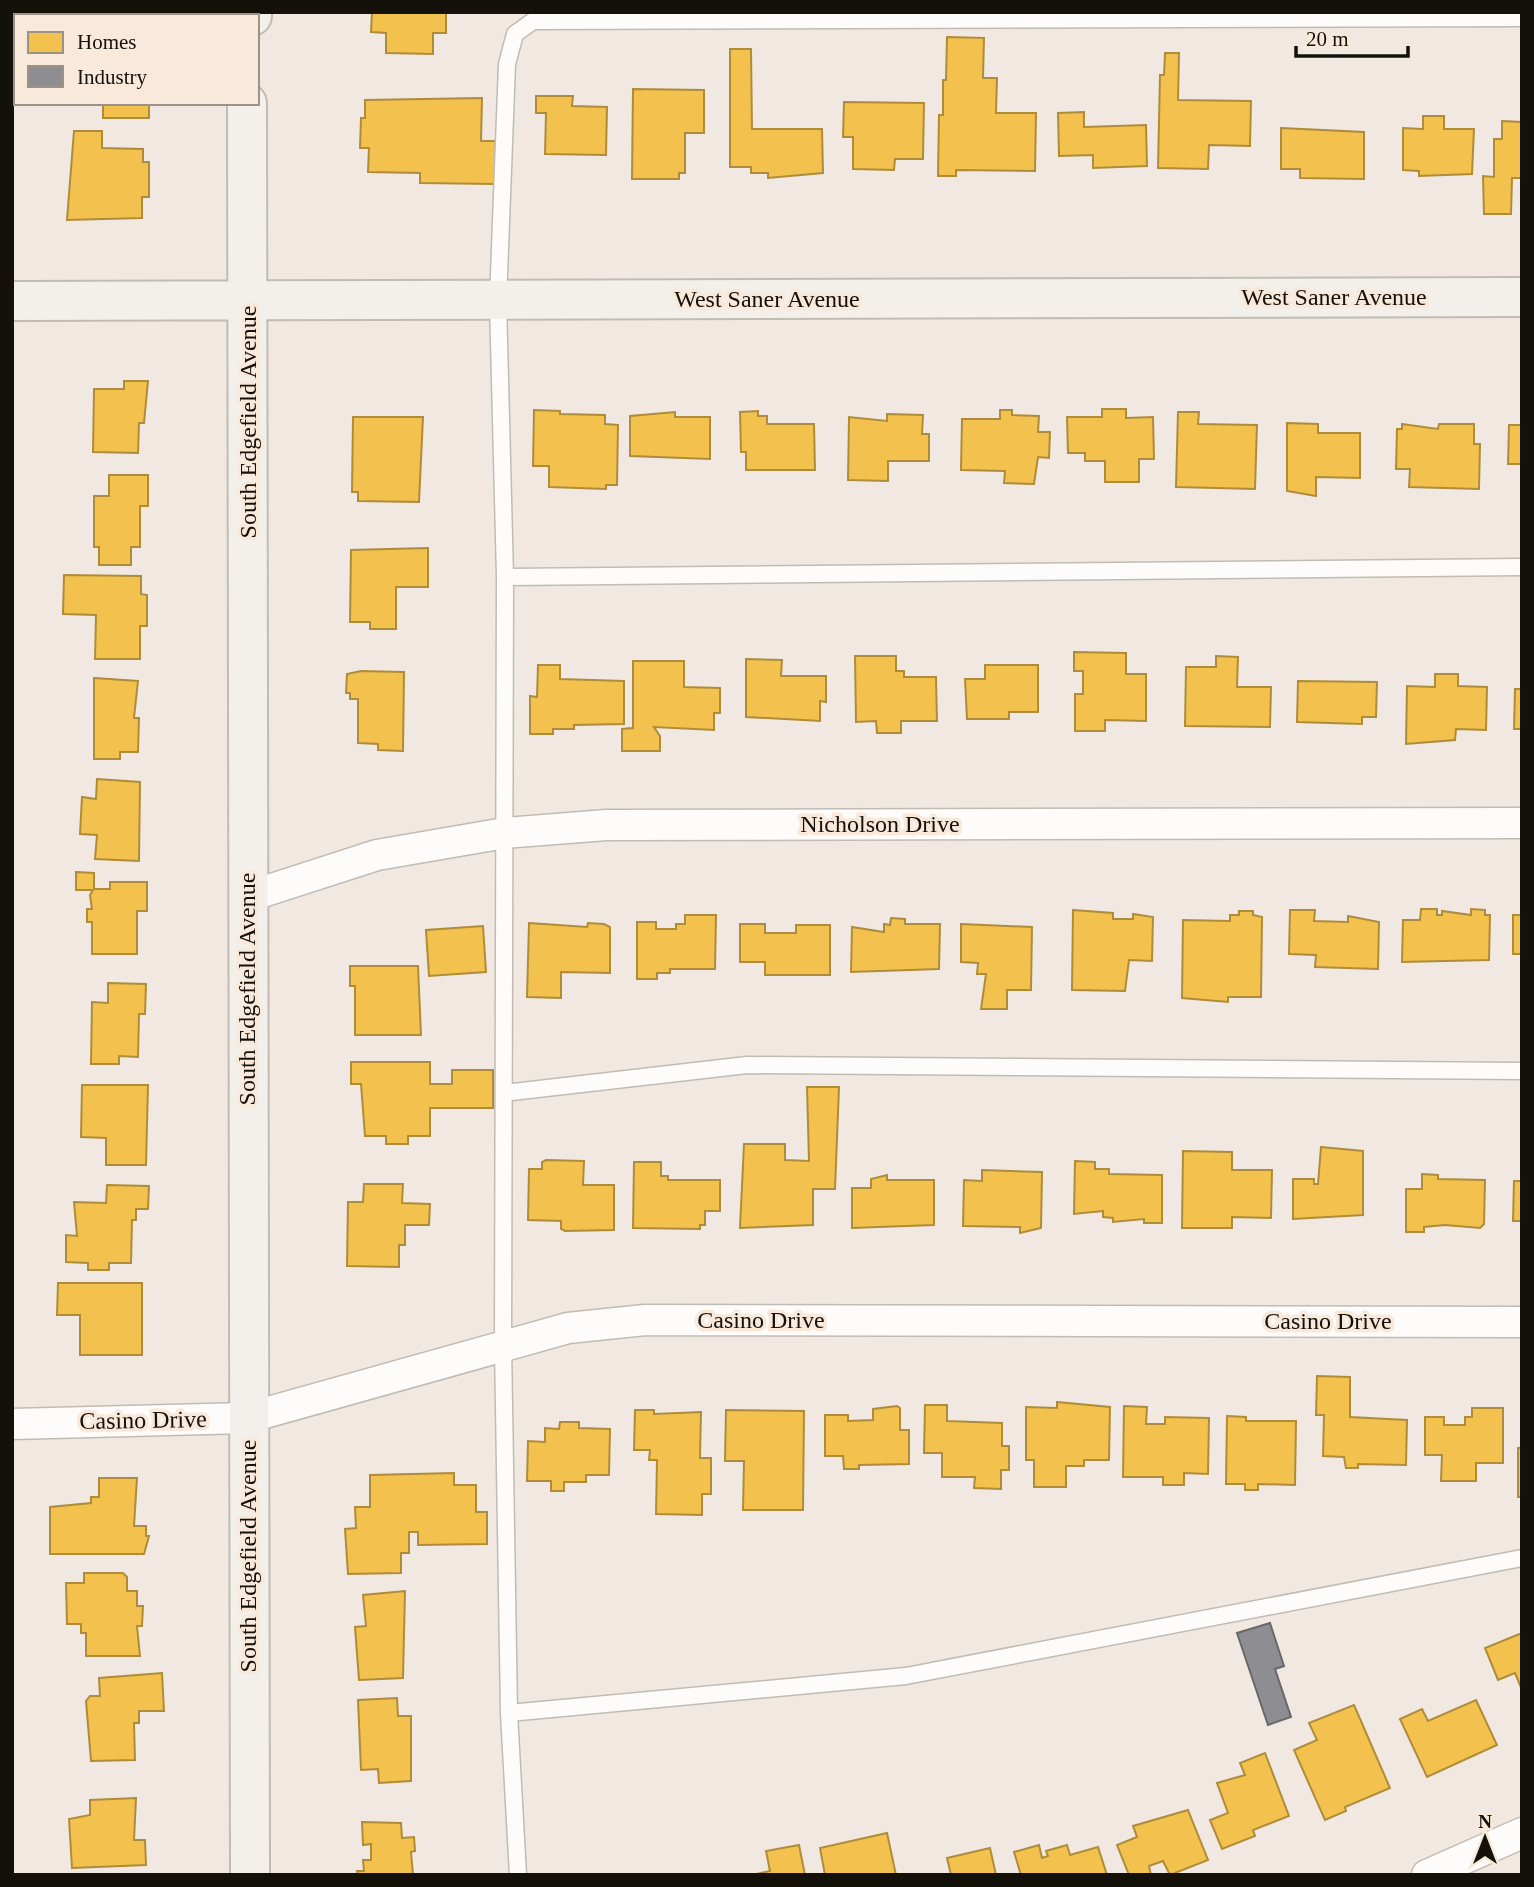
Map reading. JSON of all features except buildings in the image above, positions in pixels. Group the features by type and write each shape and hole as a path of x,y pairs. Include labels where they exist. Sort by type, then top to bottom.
{"street":[{"name":"South Edgefield Avenue","path":"247,105 247,1418 250,1875"},
{"name":"West Saner Avenue","path":"12,301 1522,297"},
{"name":"Nicholson Drive","path":"247,897 377,855 505,833 620,825 1522,823"},
{"name":"Casino Drive","path":"12,1424 247,1418 568,1328 645,1320 1522,1322"},
{"path":"1427,1875 1522,1833"}],"lane":[{"path":"518,1875 509,1713 503,1345 505,577 498,301 507,64 515,34 533,21 1522,18"},
{"path":"505,577 1522,567"},
{"path":"504,1093 747,1065 1522,1071"},
{"path":"509,1713 892,1677 955,1668 1522,1558"}]}
